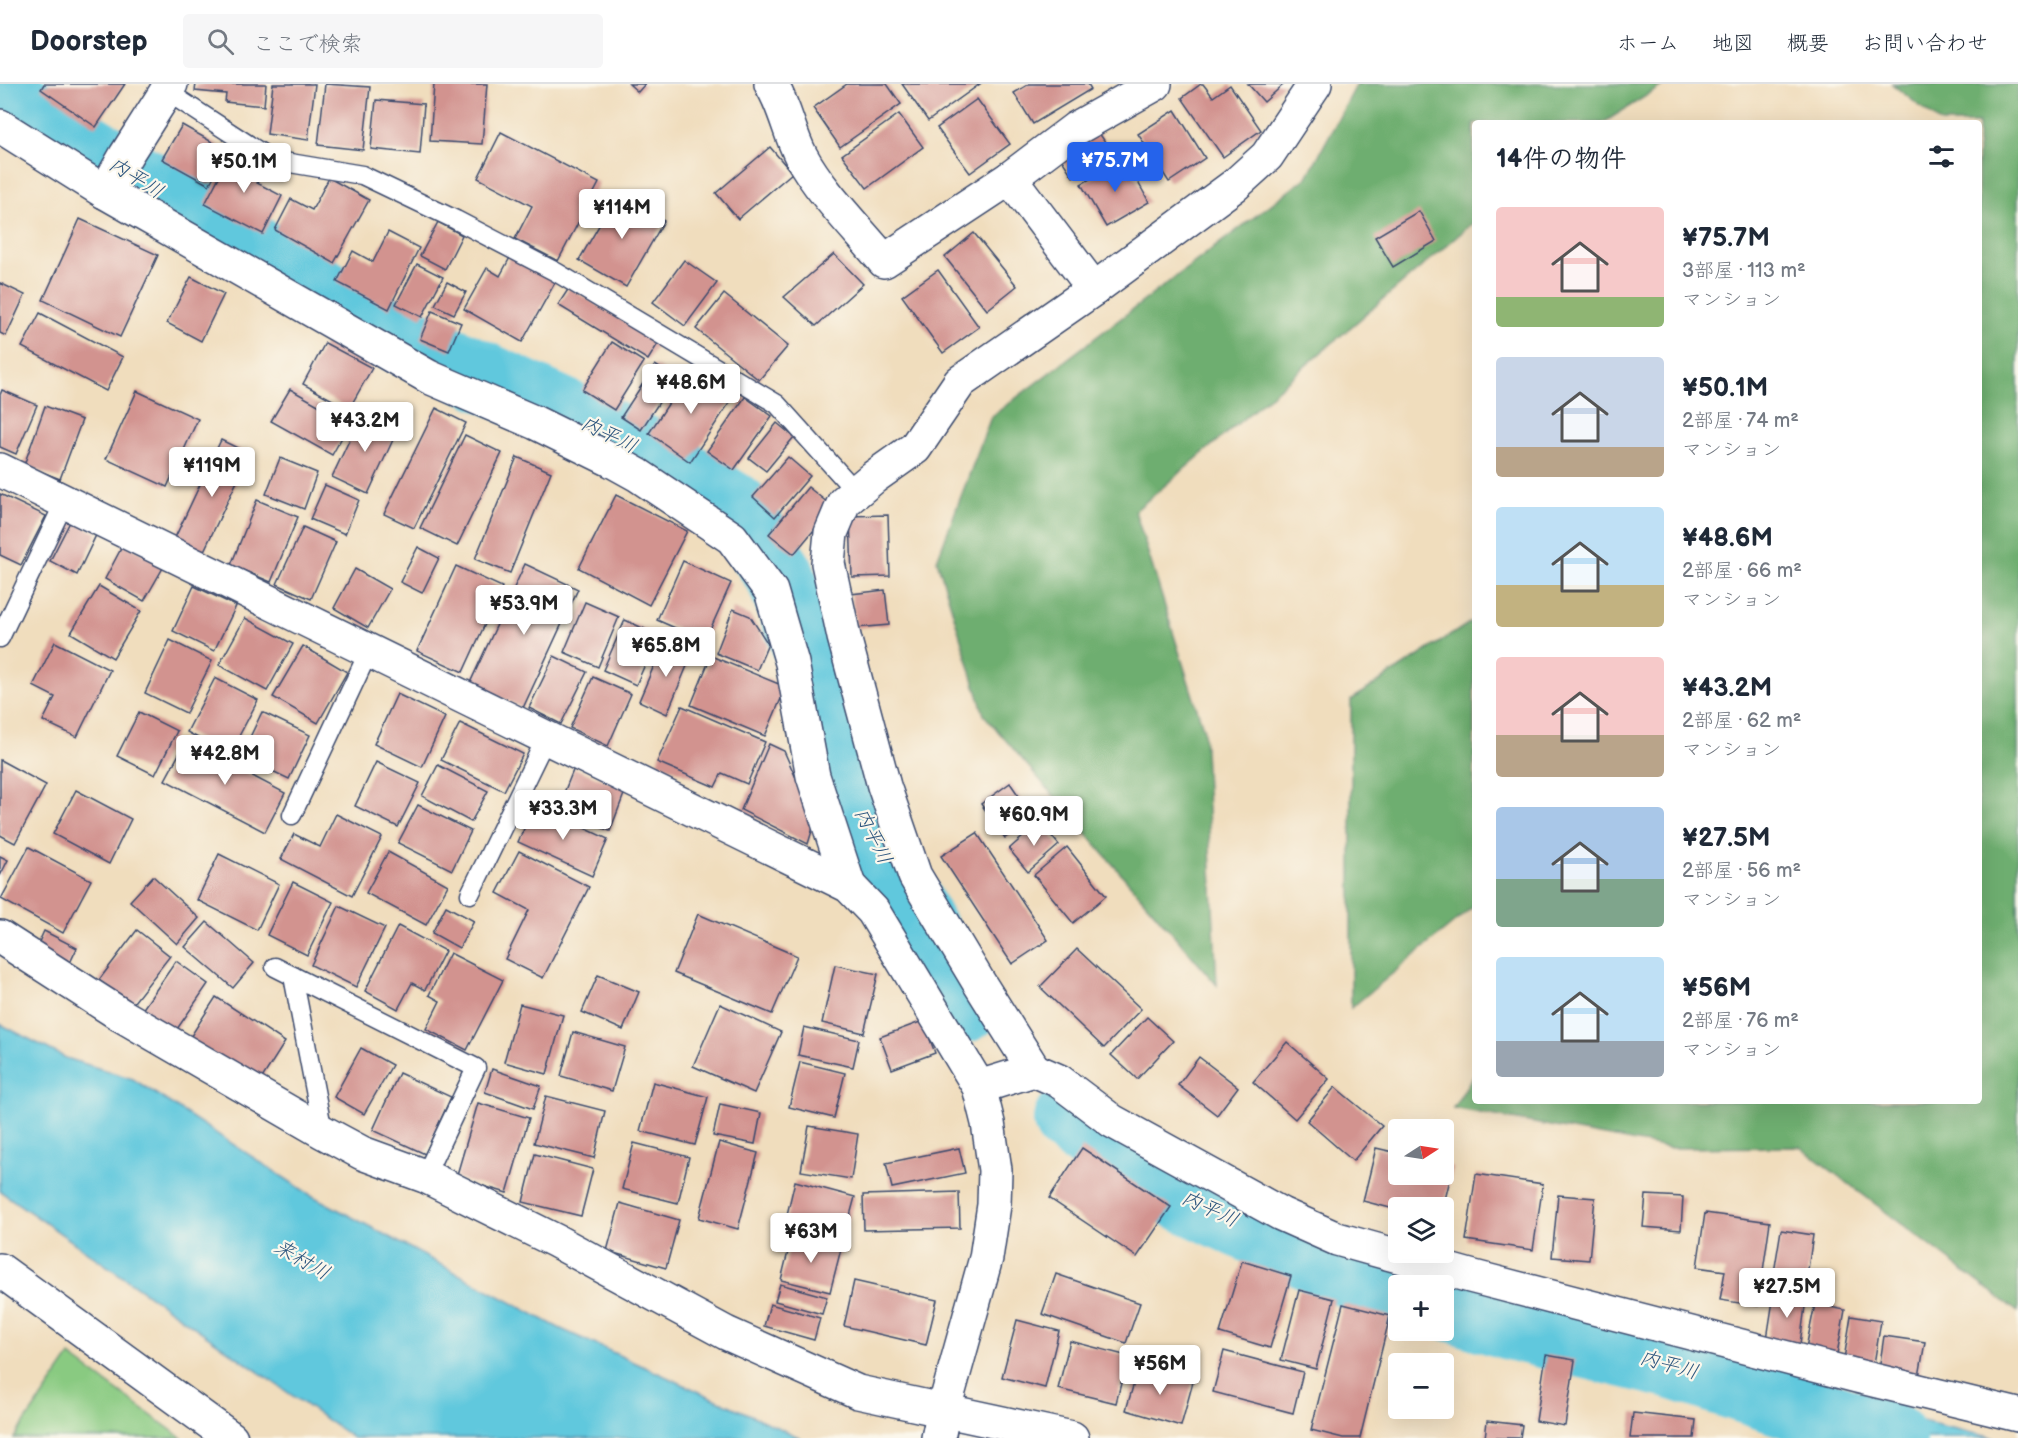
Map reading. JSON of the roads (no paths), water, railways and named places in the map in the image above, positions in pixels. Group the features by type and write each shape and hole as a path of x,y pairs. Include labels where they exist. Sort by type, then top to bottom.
{"street":[{"path":"784,89 801,156 822,187 884,261 1010,178 1075,129 1155,84"},
{"path":"1315,84 1267,156 1235,185 1094,289 960,382 915,448 844,502 831,532 828,563 843,637 885,786 915,876 1034,1070 1059,1081 1122,1127 1281,1214 1337,1239 1470,1276 1857,1376 2018,1414"},
{"path":"115,174 165,87"},
{"path":"0,126 115,174 429,377 536,423 638,475 732,538 771,591 792,663 813,776 849,886"},
{"path":"1010,178 1094,289"},
{"path":"0,471 849,886 873,911 979,1087 988,1123 995,1170 994,1205 986,1258 941,1424"},
{"path":"0,937 121,1015 323,1132 362,1153 425,1176 556,1241 726,1333 858,1392 941,1424 1072,1438"},
{"path":"979,1087 1034,1070"},
{"path":"0,1270 231,1438"}],"lane":[{"path":"165,87 272,160 362,175 556,272 777,404 856,492"},
{"path":"0,638 65,501"},
{"path":"292,815 369,651"},
{"path":"470,894 546,738"},
{"path":"275,967 476,1068 425,1176"},
{"path":"293,976 323,1132"}],"water":[{"name":"来村川","path":"0,1024 66,1058 133,1079 309,1194 559,1328 801,1438 353,1438 0,1191"},
{"path":"1568,1314 1671,1350 1720,1373 1994,1438 1827,1438 1770,1414 1696,1377 1564,1332"}],"waterway":[{"name":"内平川","path":"0,94 387,332 639,448 736,509 780,575 810,655 861,815 965,1008"},
{"name":"内平川","path":"1068,1120 1143,1178 1362,1279 1388,1287"},
{"name":"内平川","path":"1454,1308 1509,1325 1674,1365 1892,1438"}]}
